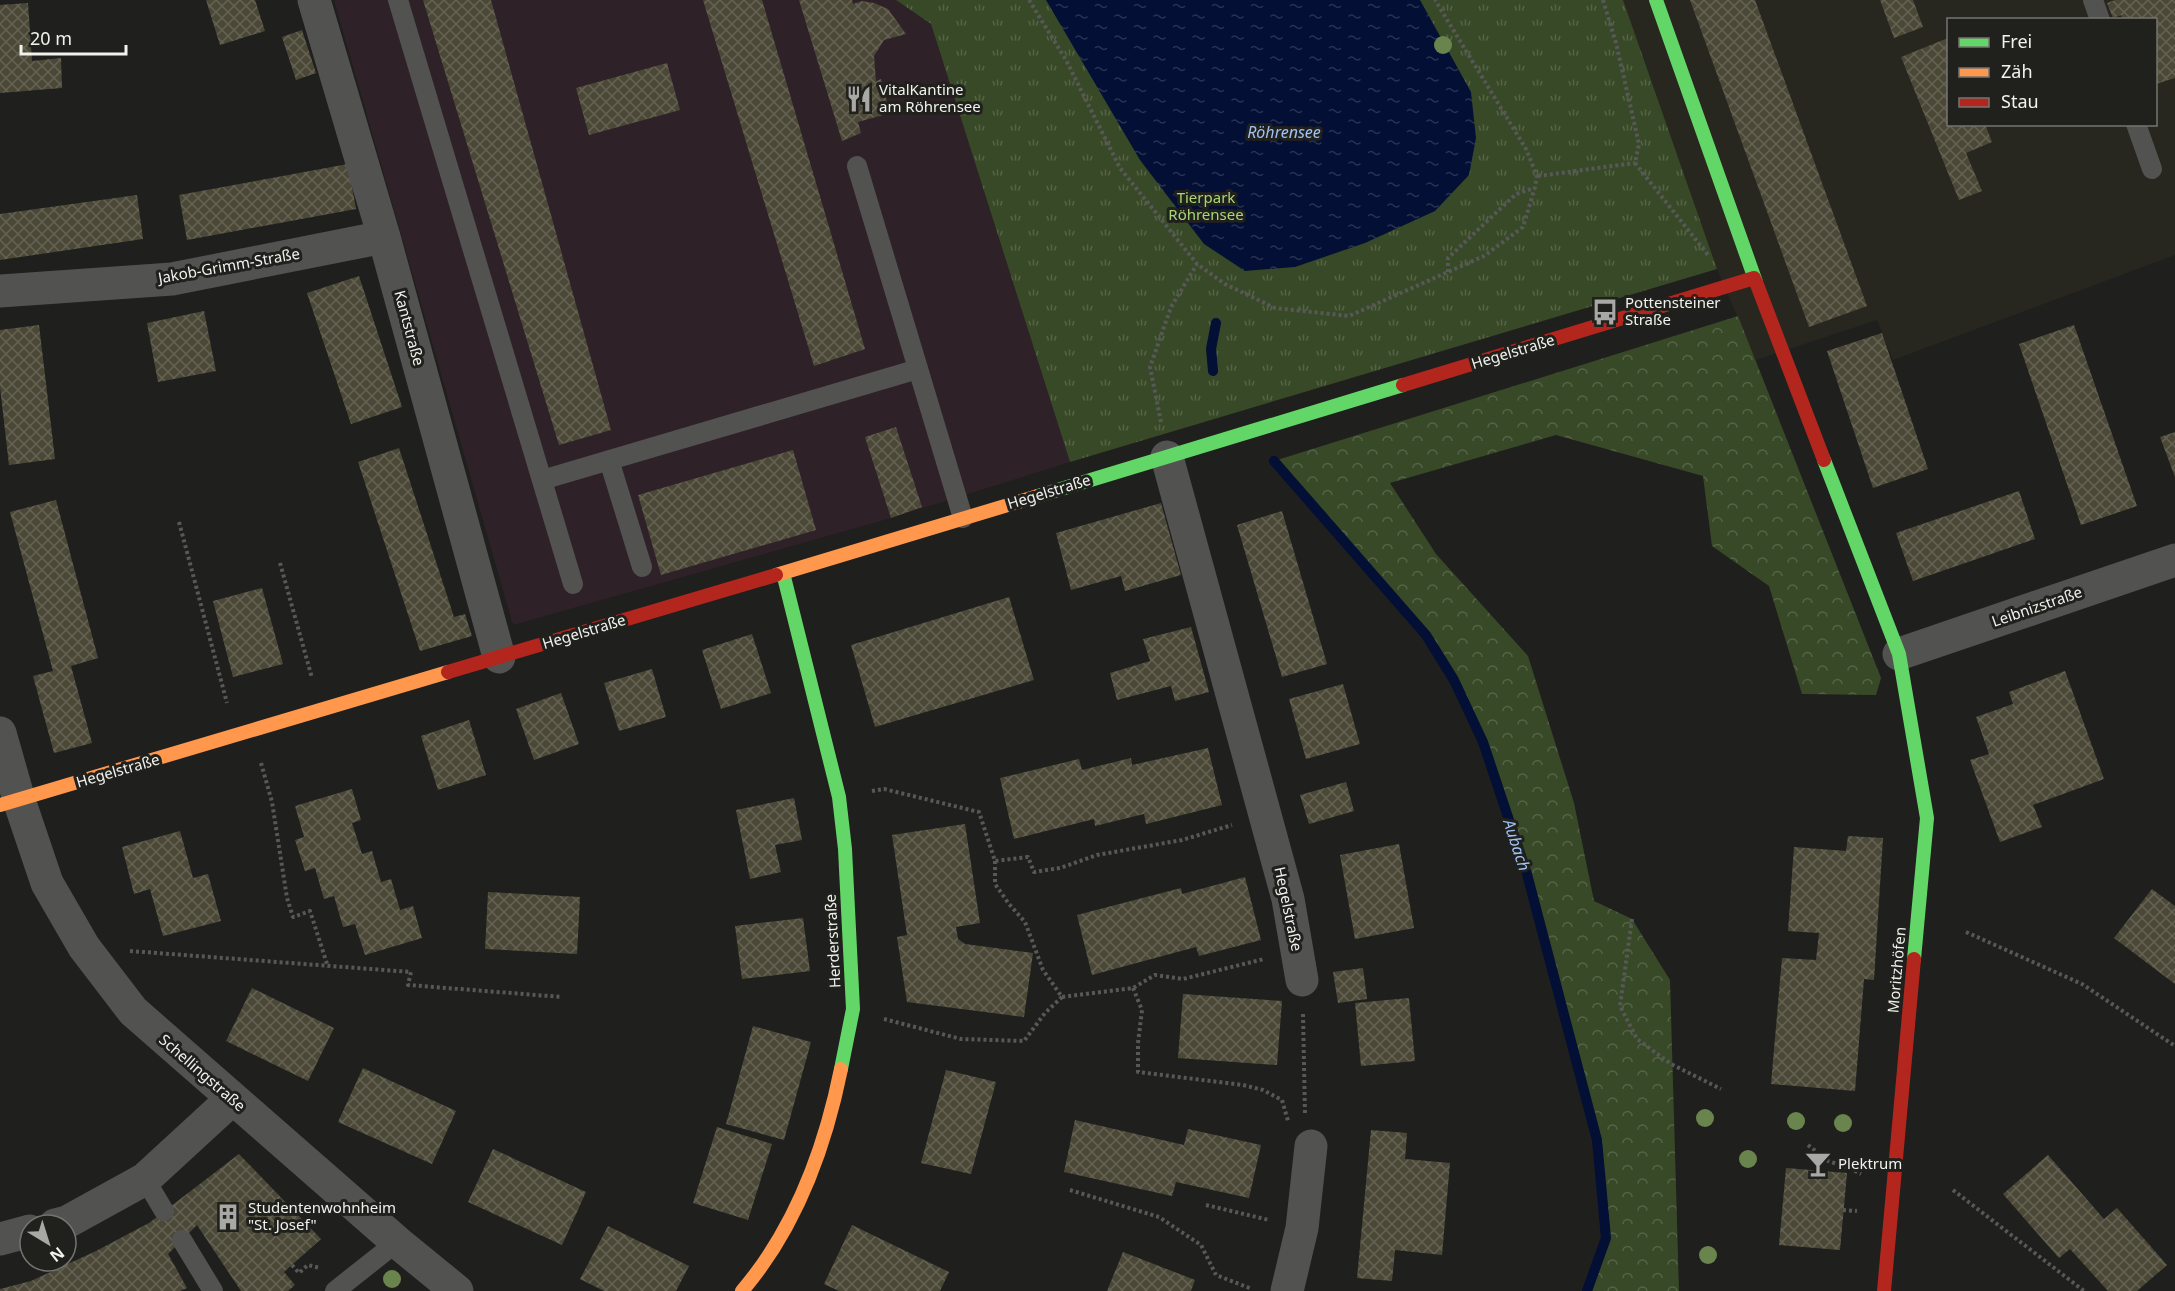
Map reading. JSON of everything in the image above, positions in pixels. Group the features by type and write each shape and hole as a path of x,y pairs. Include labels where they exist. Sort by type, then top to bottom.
{"street":[{"name":"Kantstraße","path":"314,0 384,237 499,657"},
{"path":"1656,0 1755,278 1899,654"},
{"name":"Jakob-Grimm-Straße","path":"0,291 172,279 384,237"},
{"name":"Hegelstraße","path":"10,802 783,573 1755,278"},
{"name":"Hegelstraße","path":"1167,457 1288,899 1299,966"},
{"name":"Leibnizstraße","path":"1899,654 2175,560"},
{"name":"Herderstraße","path":"742,1291 759,1271 806,1190 833,1109 853,1010 845,849 839,797 783,573"},
{"name":"Moritzhöfen","path":"1884,1291 1927,818 1899,654"},
{"name":"Schellingstraße","path":"0,733 10,802 47,883 84,947 133,1011 397,1242 457,1291"},
{"path":"78,1216 145,1179 232,1099"},
{"path":"1287,1291 1302,1228 1309,1140"},
{"path":"0,1239 18,1234"}],"lane":[{"path":"398,0 573,584"},
{"path":"2093,0 2099,18"},
{"path":"2137,126 2151,169"},
{"path":"857,166 963,518"},
{"path":"542,480 918,369"},
{"path":"609,460 642,567"},
{"path":"145,1179 164,1212"},
{"path":"182,1240 213,1291"},
{"path":"335,1291 397,1242"}],"path":[{"path":"1029,0 1066,60 1120,168 1197,264 1225,284 1275,308 1349,316 1484,256 1523,227 1535,188 1537,176 1526,149 1435,0"},
{"path":"1603,0 1616,43 1639,144 1635,163"},
{"path":"1537,176 1635,163"},
{"path":"1635,163 1733,285"},
{"path":"1448,272 1448,258 1516,194 1535,188"},
{"path":"1167,457 1150,367 1171,307 1197,264"},
{"path":"178,522 236,736"},
{"path":"280,563 321,710"},
{"path":"839,797 884,789 979,812 995,861 995,884 1025,922 1043,970 1062,998"},
{"path":"272,802 292,917 310,911 328,967"},
{"path":"995,861 1028,857 1034,872 1060,868 1097,855 1182,840 1265,815"},
{"path":"1632,919 1620,1006 1637,1040 1671,1064 1721,1089"},
{"path":"1966,932 2082,984 2175,1047"},
{"path":"84,947 411,972 408,985 562,997"},
{"path":"853,1010 961,1039 1024,1041 1045,1013 1062,998 1133,988 1155,975 1183,979 1299,966 1309,1140"},
{"path":"1133,988 1142,1010 1138,1043 1138,1072 1263,1090 1282,1100 1290,1129 1309,1140"},
{"path":"1808,1145 1828,1161 1848,1167 1862,1175"},
{"path":"1070,1190 1159,1217 1201,1245 1216,1275 1259,1291"},
{"path":"1953,1190 2084,1291"},
{"path":"1206,1205 1302,1228"},
{"path":"1843,1210 1858,1211"},
{"path":"292,1265 299,1273 308,1264"}],"shaded area":[{"path":"334,0 896,0 931,24 1070,462 891,518 513,625"},
{"path":"1623,0 2175,0 2175,255 1893,360 1877,320 1756,360 1717,269"}],"green space":[{"name":"Tierpark Röhrensee","path":"896,0 1623,0 1717,269 1070,462 931,24"},
{"path":"1738,316 1881,678 1876,695 1802,694 1769,586 1712,546 1703,476 1556,435 1390,483 1436,554 1528,656 1574,803 1594,901 1632,919 1670,980 1679,1291 1587,1291 1606,1238 1597,1140 1527,874 1483,743 1454,680 1426,635 1274,461"}],"water":[{"name":"Röhrensee","path":"1046,0 1420,0 1471,92 1476,138 1469,175 1435,211 1365,243 1295,267 1245,271 1204,244 1140,160"}],"building":[{"path":"206,0 255,0 265,31 220,45"},
{"path":"423,0 491,0 611,430 559,445"},
{"path":"703,0 762,0 865,349 814,366"},
{"path":"799,0 852,0 853,4 862,1 874,3 888,9 906,34 884,40 874,56 876,81 881,79 890,113 858,122 861,133 842,141"},
{"path":"1690,0 1755,0 1867,306 1809,327"},
{"path":"1880,0 1913,0 1923,27 1894,38"},
{"path":"2115,0 2175,0 2175,78 2157,84 2157,18 2122,18 2121,15 2113,18 2107,3"},
{"path":"28,3 32,61 61,58 62,88 0,93 0,5"},
{"path":"302,30 316,73 296,80 282,37"},
{"path":"1947,38 1947,126 1986,126 1992,142 1966,153 1982,191 1959,200 1901,57"},
{"path":"667,63 680,110 589,135 576,88"},
{"path":"348,164 356,209 187,240 179,195"},
{"path":"137,195 143,239 0,260 0,214"},
{"path":"359,276 402,407 351,424 307,293"},
{"path":"204,311 216,371 158,382 147,323"},
{"path":"39,325 55,459 9,465 0,387 0,330"},
{"path":"2074,325 2137,506 2081,525 2019,344"},
{"path":"1882,333 1928,469 1873,488 1827,351"},
{"path":"896,427 922,507 891,518 865,437"},
{"path":"2175,432 2175,477 2160,437"},
{"path":"399,448 454,617 465,614 472,636 420,651 358,462"},
{"path":"793,450 816,530 661,575 638,495"},
{"path":"2019,491 2035,539 1913,581 1896,533"},
{"path":"56,500 98,658 71,666 92,743 54,753 33,676 53,671 10,512"},
{"path":"1161,503 1181,575 1125,591 1121,576 1071,590 1056,533"},
{"path":"1282,511 1327,664 1282,677 1237,525"},
{"path":"262,588 283,664 233,677 213,601"},
{"path":"1009,597 1034,680 875,727 851,645"},
{"path":"1191,627 1209,692 1175,701 1171,686 1117,700 1110,673 1150,661 1143,639"},
{"path":"752,634 771,693 721,709 702,650"},
{"path":"652,669 666,717 619,731 604,683"},
{"path":"2065,671 2104,779 2033,805 2042,827 2000,842 1970,760 1989,754 1976,717 2013,704 2009,692"},
{"path":"1343,684 1360,744 1306,759 1289,699"},
{"path":"561,693 579,744 534,760 516,709"},
{"path":"469,720 486,775 438,790 421,736"},
{"path":"1208,748 1222,805 1146,824 1144,814 1095,826 1094,819 1014,839 1000,778 1079,759 1082,770 1131,758 1132,765"},
{"path":"1346,782 1354,811 1309,824 1300,795"},
{"path":"352,789 361,820 352,823 362,854 372,851 381,882 391,879 400,910 413,906 422,938 365,955 355,924 343,927 334,896 324,899 315,868 305,871 295,840 304,837 295,806"},
{"path":"794,798 802,840 775,845 781,872 750,879 736,810"},
{"path":"965,824 980,923 956,927 958,939 965,944 1033,953 1024,1017 907,1002 897,937 907,935 892,835"},
{"path":"180,831 193,878 208,874 221,921 163,936 150,889 134,894 122,847"},
{"path":"1848,836 1883,838 1874,980 1864,979 1855,1091 1771,1084 1782,958 1816,960 1819,933 1788,931 1794,847 1846,851"},
{"path":"1399,844 1414,928 1355,939 1340,855"},
{"path":"1245,877 1261,940 1199,956 1196,947 1092,975 1077,915 1181,888 1182,894"},
{"path":"2152,889 2175,906 2175,984 2114,938"},
{"path":"488,892 580,897 577,954 485,949"},
{"path":"803,918 810,971 742,979 735,926"},
{"path":"1363,968 1367,999 1338,1003 1333,972"},
{"path":"252,988 334,1028 308,1081 226,1041"},
{"path":"1183,994 1282,1001 1277,1065 1178,1058"},
{"path":"1409,998 1415,1061 1361,1066 1355,1003"},
{"path":"753,1026 811,1042 784,1140 726,1124"},
{"path":"363,1068 456,1111 432,1164 338,1122"},
{"path":"946,1070 996,1082 971,1174 921,1163"},
{"path":"1075,1120 1184,1145 1188,1129 1261,1145 1249,1198 1176,1182 1172,1196 1064,1172"},
{"path":"717,1127 772,1144 748,1220 693,1203"},
{"path":"1371,1130 1407,1133 1405,1159 1450,1163 1442,1255 1395,1250 1392,1281 1357,1278"},
{"path":"493,1149 586,1192 562,1245 468,1202"},
{"name":"Studentenwohnheim \"St. Josef\"","path":"239,1154 321,1239 284,1272 295,1285 288,1291 241,1291 197,1225 168,1254 187,1288 180,1291 0,1291 0,1289 31,1281 48,1273 78,1273 78,1259 149,1223"},
{"path":"2048,1155 2104,1219 2117,1208 2167,1265 2137,1291 2108,1291 2070,1249 2059,1258 2003,1194"},
{"path":"1786,1168 1847,1173 1840,1250 1779,1245"},
{"path":"852,1225 949,1272 940,1291 839,1291 824,1284"},
{"path":"608,1226 689,1266 676,1291 604,1291 580,1279"},
{"path":"1123,1252 1195,1280 1191,1291 1107,1291"}],"waterway":[{"path":"1213,371 1211,349 1216,323"},
{"name":"Aubach","path":"1274,461 1426,635 1454,680 1483,742 1527,874 1597,1140 1606,1238 1587,1291"}],"traffic: fast":[{"path":"1656,0 1756,282"},
{"path":"1038,496 1403,385"},
{"path":"1824,460 1899,654 1927,818 1914,959"},
{"path":"783,573 839,797 845,849 853,1009 841,1069"}],"traffic: slow":[{"path":"776,575 1038,496"},
{"path":"0,805 448,672"},
{"path":"742,1291 778,1241 805,1186 817,1158 841,1069"}],"traffic: jam":[{"path":"1403,385 1754,278"},
{"path":"1756,282 1824,460"},
{"path":"448,672 776,575"},
{"path":"1884,1291 1914,959"}],"place":[{"name":"VitalKantine am Röhrensee","path":"859,99"},
{"name":"Pottensteiner Straße","path":"1605,312"},
{"name":"Plektrum","path":"1818,1164"},
{"name":"Studentenwohnheim \"St. Josef\"","path":"228,1217"}]}
